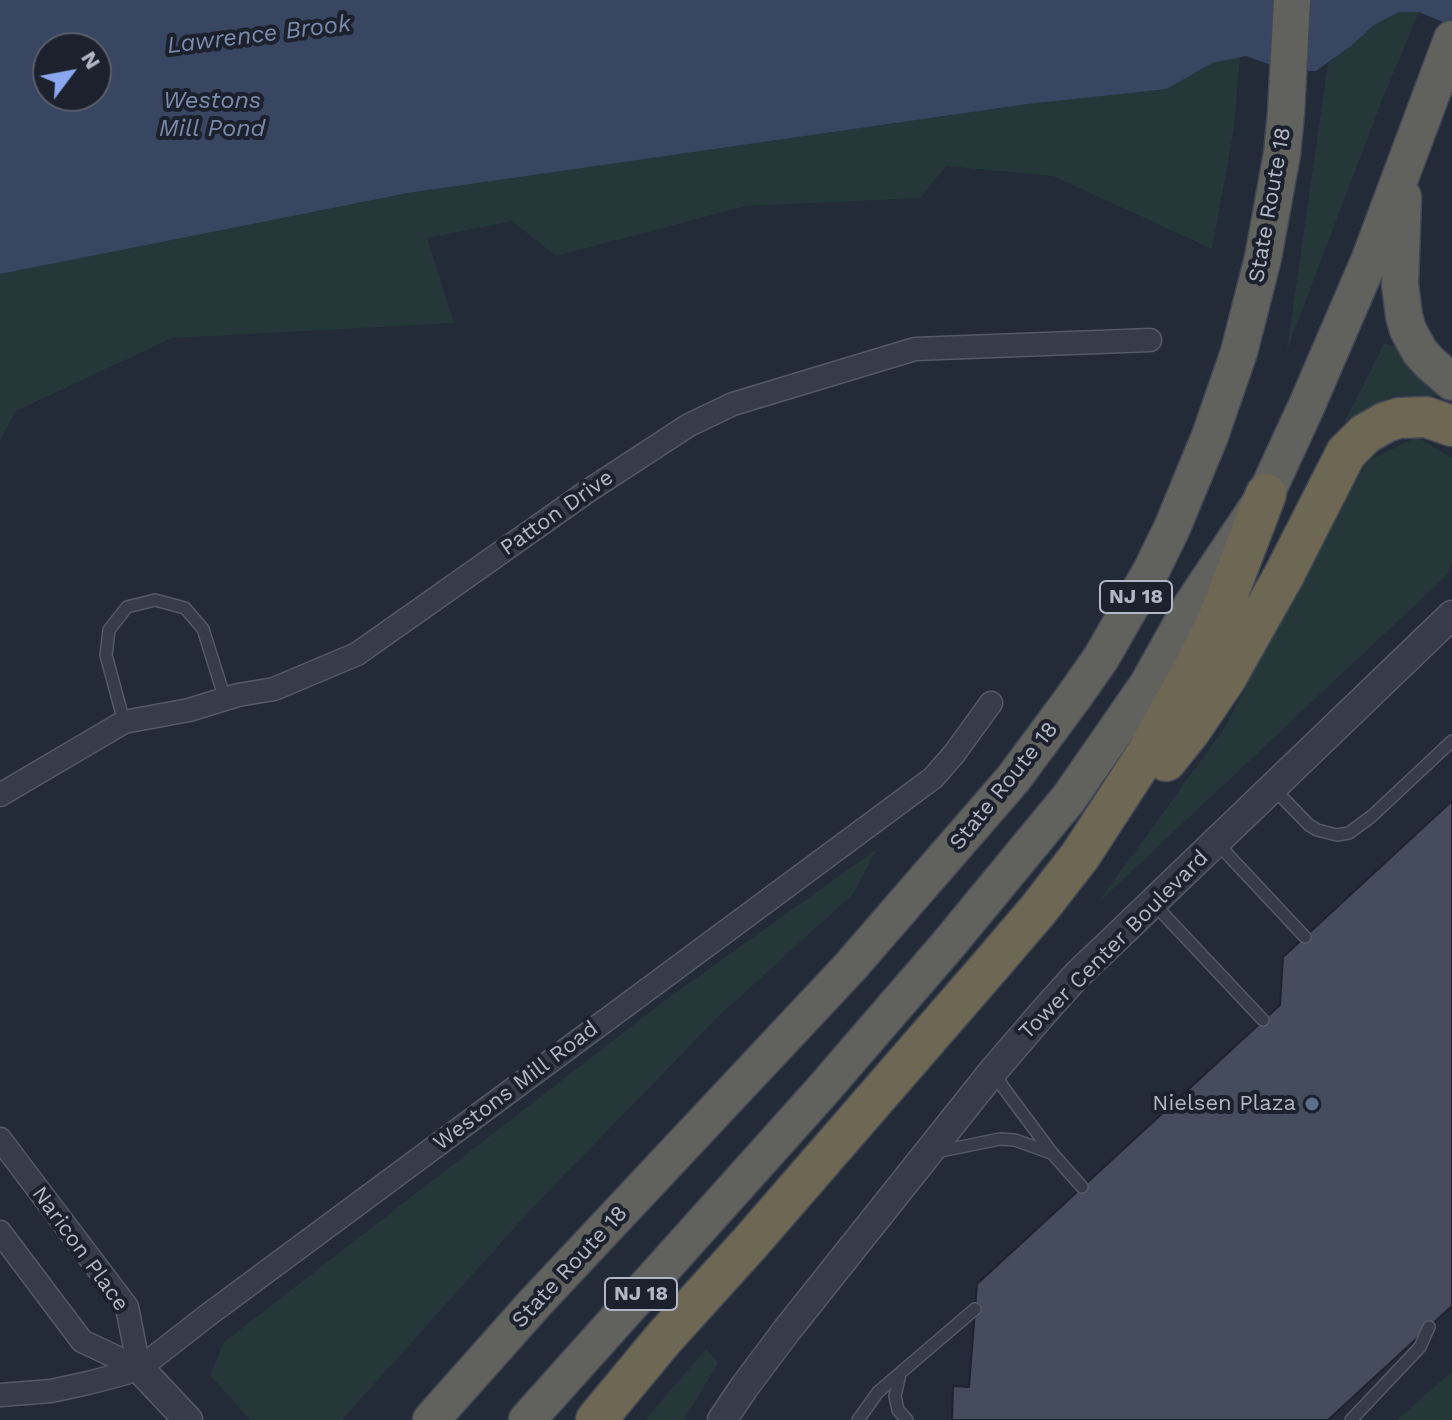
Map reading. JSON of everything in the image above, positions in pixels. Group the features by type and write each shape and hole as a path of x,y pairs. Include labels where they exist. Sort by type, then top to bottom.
{"highway":[{"name":"State Route 18","path":"431,1420 535,1303 850,967 1013,779 1094,668 1151,571 1192,481 1239,352 1263,258 1282,154 1292,0"},
{"name":"NJ 18","path":"527,1420 821,1092 947,946 1035,841 1098,758 1148,684 1192,605 1266,494 1344,319 1404,171 1452,39"},
{"path":"1404,171 1400,284 1404,316 1420,352 1452,382"},
{"path":"596,1420 664,1338 981,978 1080,856 1167,761 1208,706 1263,612 1346,453 1365,434 1399,418 1426,417 1452,426"},
{"path":"1080,856 1170,713 1217,623 1266,494"}],"street":[{"name":"Patton Drive","path":"0,795 124,722 274,689 357,654 588,491 689,425 733,404 915,349 1150,340"},
{"name":"Tower Center Boulevard","path":"722,1420 787,1330 994,1070 1077,975 1445,627"},
{"name":"Westons Mill Road","path":"0,1395 51,1391 112,1378 139,1368 162,1352 933,778 991,703"},
{"name":"Naricon Place","path":"0,1139 127,1307 139,1368"},
{"path":"0,1232 82,1341 139,1368 188,1420"}],"lane":[{"path":"124,722 106,655 109,630 127,607 155,600 185,608 203,629 225,699"},
{"path":"1273,788 1317,830 1337,835 1349,833 1372,816 1452,741"},
{"path":"1216,842 1305,937"},
{"path":"1153,902 1263,1020"},
{"path":"994,1070 1052,1153 1082,1187"},
{"path":"927,1154 1000,1139 1015,1140 1052,1153"},
{"path":"858,1420 878,1392 975,1309"},
{"path":"1351,1420 1420,1347 1429,1327"},
{"path":"900,1373 895,1396 898,1410 907,1420"}],"shaded area":[{"path":"1399,12 1419,12 1382,100 1287,350 1328,63 1374,25"},
{"path":"1240,57 1234,128 1212,249 1053,176 946,166 920,198 746,206 556,256 512,221 427,238 454,323 172,338 16,411 0,440 2,273 408,193 1028,104 1167,89 1212,63"},
{"path":"1384,344 1395,346 1443,396 1392,396 1344,423"},
{"path":"1417,437 1452,458 1452,562 1448,574 1097,904 1225,727 1327,530 1368,461"},
{"path":"877,849 853,894 721,1014 533,1207 342,1420 250,1420 210,1375 224,1342 664,1001"},
{"path":"706,1349 718,1363 684,1420 645,1420"},
{"path":"1452,1371 1452,1420 1397,1420"}],"water":[{"name":"Westons Mill Pond","path":"0,0 1452,0 1452,26 1419,12 1399,12 1374,25 1316,71 1288,71 1246,56 1212,63 1167,89 1028,104 408,193 0,274"}],"building":[{"name":"Nielsen Plaza","path":"1452,801 1452,1306 1328,1420 952,1420 953,1386 969,1387 977,1284 1280,1005 1283,957"}],"place":[{"name":"Nielsen Plaza","path":"1312,1104"}],"water label":[{"name":"Lawrence Brook","path":"259,35"}]}
